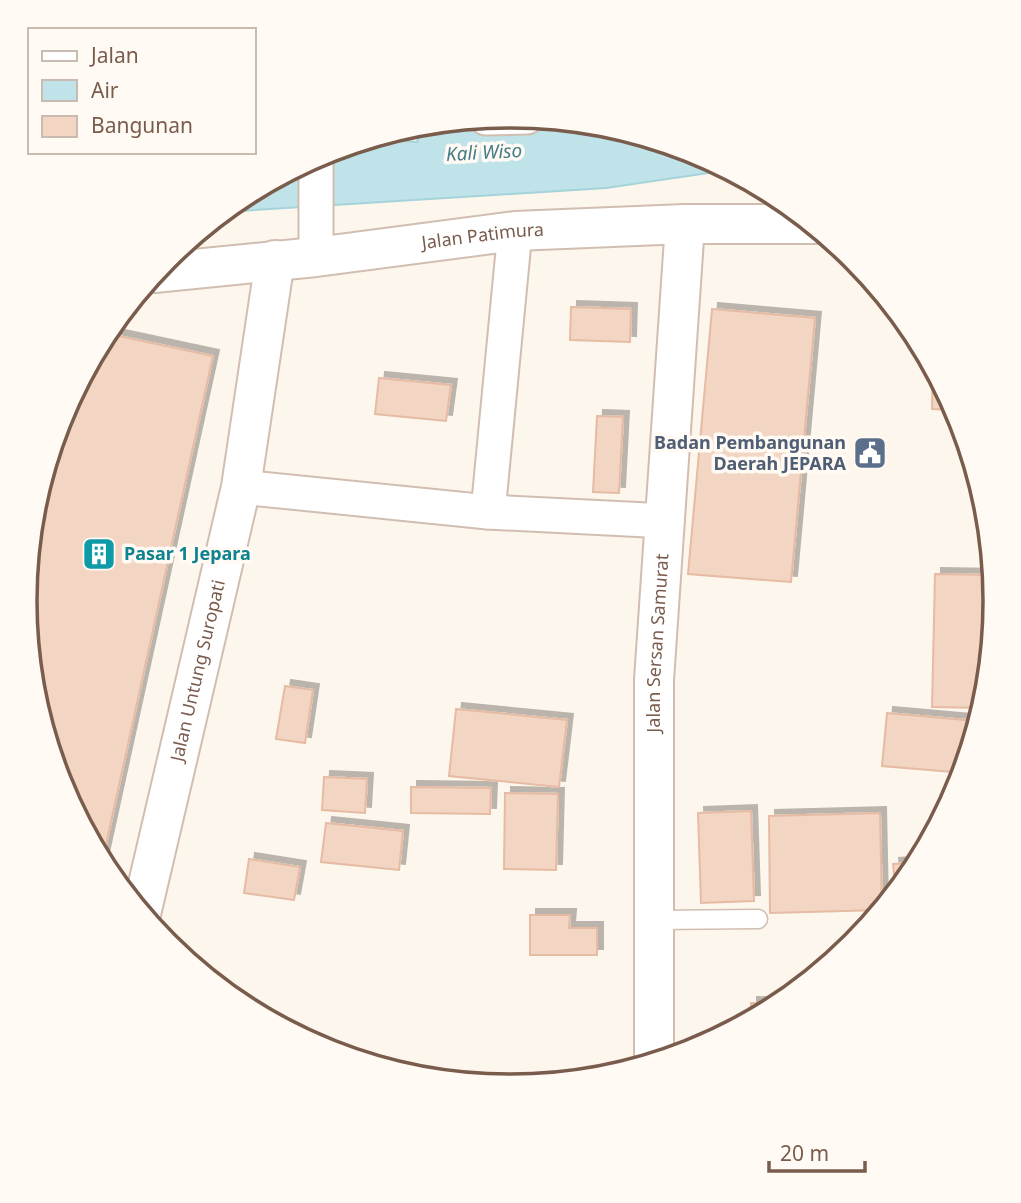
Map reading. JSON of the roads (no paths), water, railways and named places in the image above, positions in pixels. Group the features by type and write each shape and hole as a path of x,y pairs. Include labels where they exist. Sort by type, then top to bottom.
{"street":[{"path":"316,170 316,257"},
{"name":"Jalan Patimura","path":"172,271 316,257 515,231 685,224 797,225"},
{"name":"Jalan Sersan Samurat","path":"654,1053 654,680 667,521 685,224"},
{"path":"488,512 515,231"},
{"name":"Jalan Untung Suropati","path":"144,901 241,487 275,260"},
{"path":"241,487 488,512 667,521"}],"lane":[{"path":"654,920 758,919"}],"water":[{"name":"Kali Wiso","path":"480,129 572,132 633,144 711,173 606,188 243,211 274,191 329,164 388,144 403,141 417,142 419,137"}],"place":[{"name":"Badan Pembangunan Daerah JEPARA","path":"870,453"},
{"name":"Pasar 1 Jepara","path":"99,554"}]}
